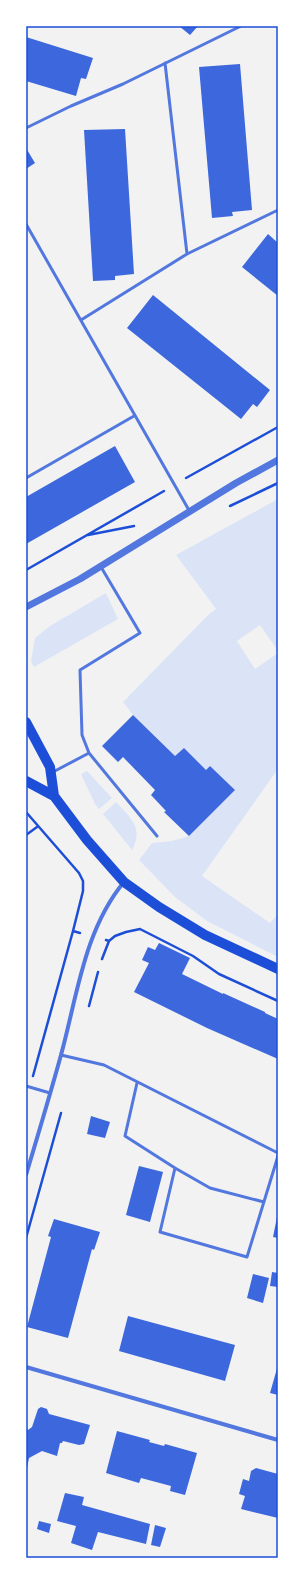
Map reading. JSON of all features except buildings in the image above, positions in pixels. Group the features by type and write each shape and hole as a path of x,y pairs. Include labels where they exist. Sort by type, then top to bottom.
{"main road":[{"path":"26,722 50,767 54,796"},
{"path":"26,781 54,796 86,840 124,882 159,907 205,935 278,969"}],"street":[{"path":"26,607 101,567 278,460"},
{"path":"26,1175 28,1162 61,1055 82,972 93,936 113,896 124,882"},
{"path":"26,1367 278,1440"}],"lane":[{"path":"26,128 71,106 123,84 241,26"},
{"path":"165,63 187,254"},
{"path":"81,320 187,254 278,210"},
{"path":"26,224 190,512"},
{"path":"26,478 134,416"},
{"path":"101,567 140,633 80,670 82,735 89,752 157,836"},
{"path":"51,773 89,752"},
{"path":"61,1055 104,1066 278,1153"},
{"path":"137,1083 125,1136 175,1168 210,1188 264,1202"},
{"path":"26,1086 50,1093"},
{"path":"175,1168 160,1232 247,1257 278,1156"}],"path":[{"path":"26,570 85,536"},
{"path":"26,812 37,827 79,873 83,881 83,891 74,931 30,1087"},
{"path":"26,835 37,827"},
{"path":"74,931 109,941 115,936 140,929 193,956 219,974 278,1001"}],"shaded area":[{"path":"278,499 278,651 260,625 237,641 255,669 278,653 278,769 202,876 270,923 278,914 278,957 207,921 175,897 139,860 152,843 172,841 189,836 235,790 210,766 206,770 184,748 175,756 133,715 123,702 208,615 216,609 176,555"},
{"path":"106,593 118,619 34,667 31,661 35,638 50,626"},
{"path":"87,771 112,798 99,809 95,804 81,774"},
{"path":"116,802 131,818 136,829 137,835 132,850 103,814"}]}
